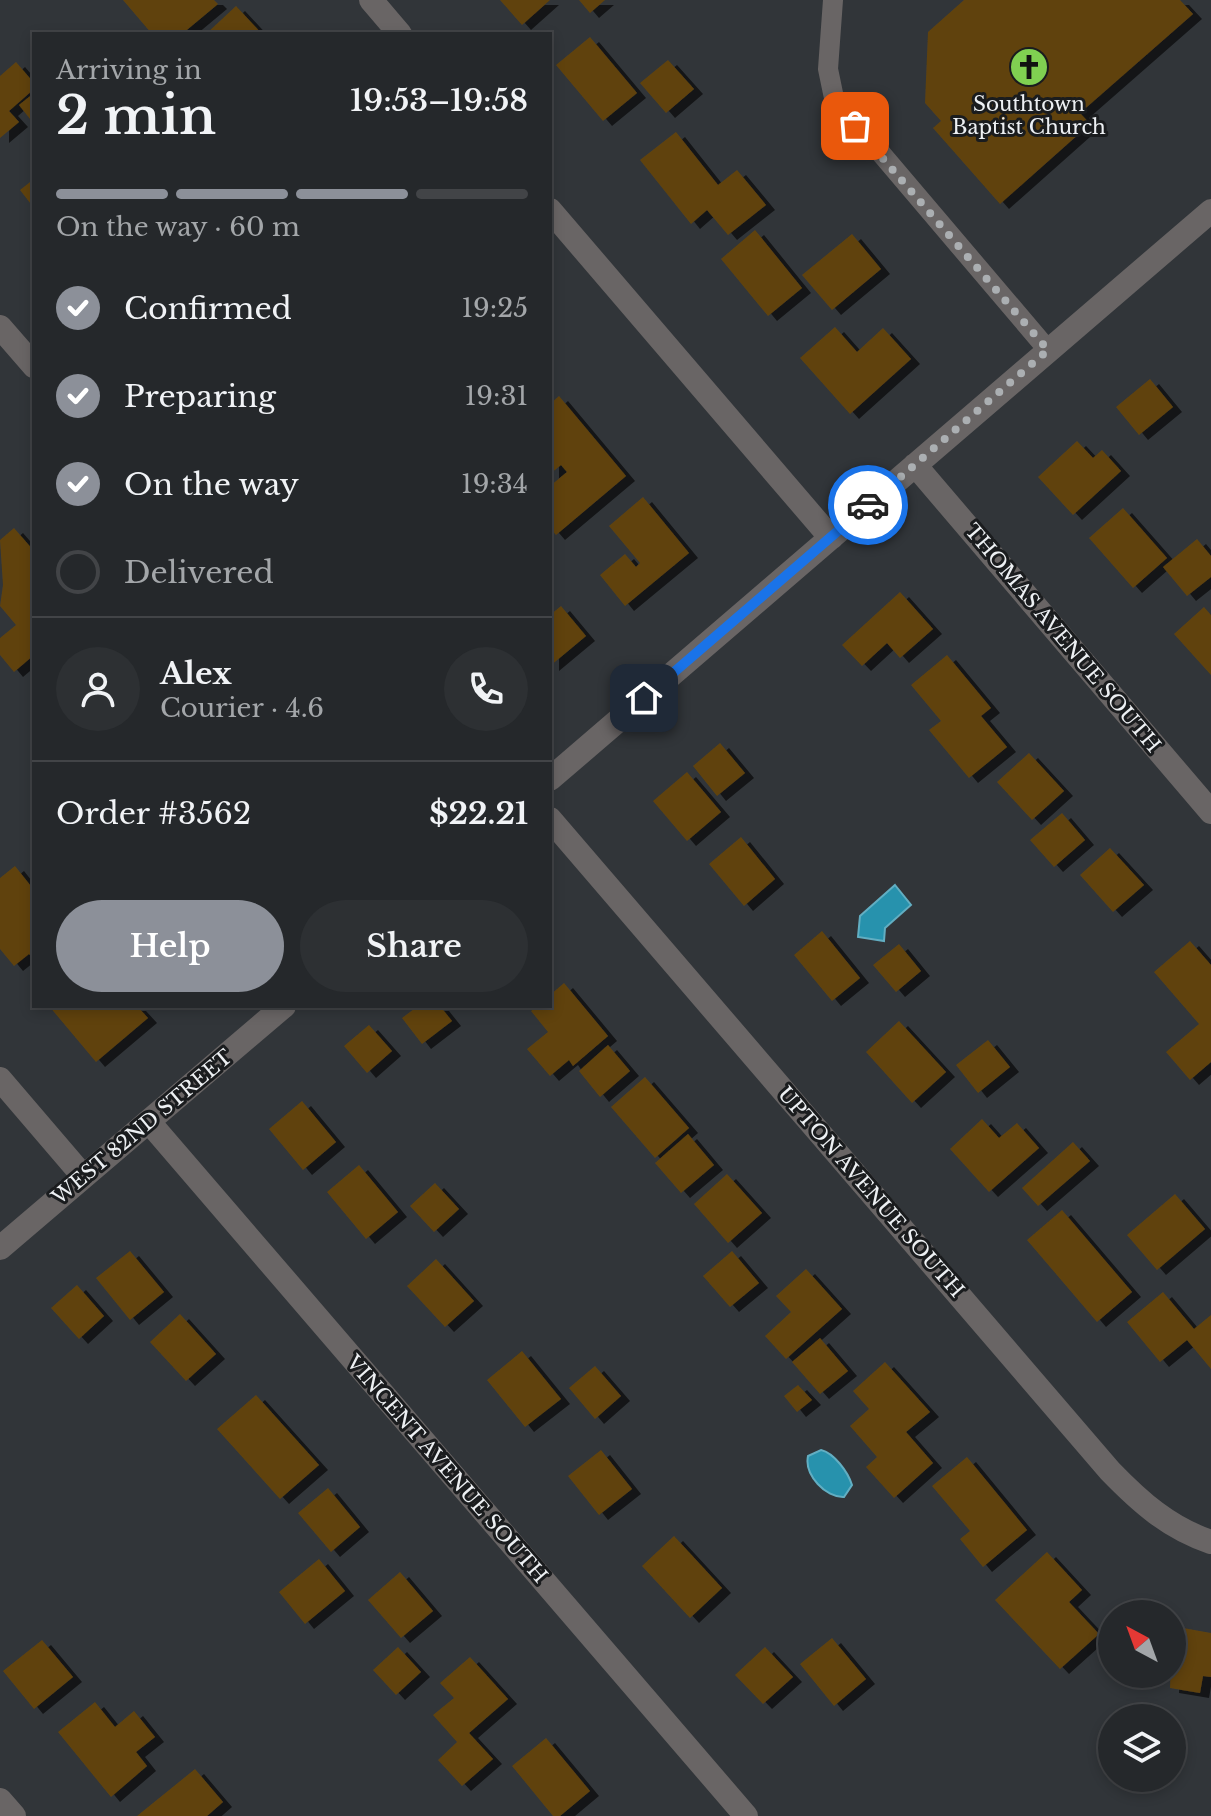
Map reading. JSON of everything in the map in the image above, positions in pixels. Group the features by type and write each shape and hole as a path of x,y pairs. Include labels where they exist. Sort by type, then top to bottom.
{"street":[{"path":"371,0 398,32"},
{"path":"552,777 1211,211"},
{"path":"552,212 831,538"},
{"path":"0,327 32,364"},
{"name":"THOMAS AVENUE SOUTH","path":"915,465 1211,812"},
{"name":"UPTON AVENUE SOUTH","path":"552,821 1110,1471 1146,1509 1193,1536 1211,1542"},
{"name":"WEST 82ND STREET","path":"0,1248 282,1008"},
{"path":"0,1079 83,1176"},
{"name":"VINCENT AVENUE SOUTH","path":"149,1122 746,1816"},
{"path":"0,1800 14,1816"}],"lane":[{"path":"833,0 828,69 834,98 1048,350"}],"water":[{"path":"895,885 911,905 885,928 884,941 858,937 860,916"},
{"path":"821,1450 835,1459 850,1480 852,1485 844,1497 830,1494 809,1471 808,1456"}],"building":[{"path":"123,0 214,0 218,4 184,32 150,32"},
{"path":"500,0 550,0 522,25"},
{"path":"579,0 605,0 590,13"},
{"name":"Southtown Baptist Church","path":"964,0 1180,0 1193,14 1080,113 1090,124 1000,204 933,128 941,121 925,103 928,32"},
{"path":"236,6 260,32 208,32"},
{"path":"590,37 637,93 603,121 556,65"},
{"path":"668,60 694,89 666,113 640,83"},
{"path":"16,62 32,81 32,91 9,111 19,122 0,138 0,76"},
{"path":"32,95 32,121 19,105"},
{"path":"676,132 718,185 737,170 766,205 728,235 707,210 691,224 640,160"},
{"path":"32,181 32,205 20,190"},
{"path":"755,230 802,288 768,316 721,259"},
{"path":"852,234 881,269 832,310 802,275"},
{"path":"835,327 857,352 883,328 911,359 850,414 800,358"},
{"path":"1150,379 1173,407 1139,435 1116,407"},
{"path":"559,396 626,476 556,535 552,530 552,484 567,472 561,465 552,472 552,402"},
{"path":"1077,441 1093,458 1102,450 1121,471 1073,515 1038,477"},
{"path":"643,497 689,553 625,606 600,575 625,554 636,567 640,563 609,526"},
{"path":"1123,508 1167,558 1133,588 1089,538"},
{"path":"14,528 32,549 32,657 14,672 0,655 0,638 16,625 0,606 3,585 0,540"},
{"path":"1197,539 1211,556 1211,577 1187,596 1163,567"},
{"path":"900,592 933,629 900,658 887,643 862,666 842,645"},
{"path":"561,606 586,636 552,664 552,613"},
{"path":"1204,607 1211,615 1211,675 1174,634"},
{"path":"947,655 991,708 981,716 1007,747 969,778 929,730 941,721 911,685"},
{"path":"720,743 745,773 717,796 693,766"},
{"path":"1029,753 1064,791 1032,820 997,782"},
{"path":"687,772 721,812 687,841 653,801"},
{"path":"1062,813 1085,840 1054,867 1030,840"},
{"path":"741,837 775,879 744,906 709,864"},
{"path":"1110,848 1144,885 1113,912 1080,875"},
{"path":"15,866 32,887 32,957 29,954 14,966 0,949 0,878"},
{"path":"822,931 860,978 832,1001 794,955"},
{"path":"1190,941 1211,965 1211,1062 1190,1080 1166,1052 1199,1024 1154,972"},
{"path":"899,944 921,971 896,992 873,965"},
{"path":"564,983 608,1036 573,1066 569,1060 550,1076 527,1049 548,1032 531,1011 535,1008 552,1008 552,993"},
{"path":"51,1008 139,1008 148,1018 96,1062"},
{"path":"415,1008 442,1008 452,1021 422,1044 402,1018"},
{"path":"899,1021 946,1072 912,1103 866,1052"},
{"path":"369,1025 392,1051 367,1073 344,1046"},
{"path":"988,1040 1010,1067 978,1093 956,1065"},
{"path":"608,1045 630,1071 600,1097 579,1071"},
{"path":"645,1077 689,1128 655,1158 611,1107"},
{"path":"302,1101 336,1142 303,1170 269,1129"},
{"path":"982,1119 999,1138 1017,1123 1039,1148 989,1192 950,1149"},
{"path":"688,1134 714,1165 681,1193 655,1163"},
{"path":"1073,1142 1090,1161 1038,1206 1022,1188"},
{"path":"359,1165 398,1212 366,1239 327,1192"},
{"path":"727,1174 762,1213 728,1243 694,1204"},
{"path":"435,1183 459,1209 434,1232 410,1206"},
{"path":"1175,1194 1205,1229 1157,1270 1127,1235"},
{"path":"1062,1210 1132,1292 1097,1322 1027,1240"},
{"path":"130,1251 164,1292 130,1320 96,1278"},
{"path":"732,1251 759,1283 730,1307 703,1276"},
{"path":"436,1259 474,1301 445,1327 407,1286"},
{"path":"806,1269 842,1309 786,1359 765,1336 791,1312 776,1296"},
{"path":"77,1285 104,1316 79,1339 51,1308"},
{"path":"1163,1292 1194,1329 1211,1315 1211,1369 1187,1340 1160,1362 1127,1322"},
{"path":"180,1314 216,1354 186,1381 150,1342"},
{"path":"820,1338 848,1371 820,1394 792,1362"},
{"path":"522,1351 561,1399 525,1427 487,1380"},
{"path":"885,1362 930,1412 906,1432 933,1463 894,1498 866,1467 877,1457 850,1426 869,1409 853,1391"},
{"path":"595,1366 621,1396 595,1419 569,1388"},
{"path":"798,1385 812,1400 797,1412 784,1396"},
{"path":"256,1395 319,1465 280,1499 217,1429"},
{"path":"601,1450 632,1489 599,1515 568,1476"},
{"path":"967,1457 1027,1530 983,1567 960,1539 970,1531 932,1486"},
{"path":"328,1488 360,1527 331,1552 298,1513"},
{"path":"674,1536 722,1588 690,1618 642,1566"},
{"path":"1047,1552 1082,1590 1069,1602 1098,1635 1060,1669 995,1600"},
{"path":"319,1559 345,1591 305,1624 279,1592"},
{"path":"400,1572 433,1611 401,1638 368,1600"},
{"path":"1186,1629 1211,1633 1211,1677 1203,1676 1200,1693 1170,1688 1186,1688"},
{"path":"832,1638 866,1679 834,1706 800,1664"},
{"path":"42,1640 73,1677 34,1709 3,1671"},
{"path":"398,1647 421,1672 396,1695 373,1670"},
{"path":"765,1647 793,1677 763,1704 735,1675"},
{"path":"470,1657 508,1699 469,1733 493,1759 462,1786 438,1760 457,1742 433,1715 454,1698 440,1683"},
{"path":"95,1702 115,1727 134,1711 155,1737 136,1752 147,1766 111,1797 58,1732"},
{"path":"546,1738 590,1791 560,1816 553,1816 512,1766"},
{"path":"195,1769 223,1802 207,1816 137,1816"}],"way so far":[{"path":"855,126 1048,350 868,505"}],"place":[{"name":"Southtown Baptist Church","path":"1029,67"}],"route":[{"path":"644,698 868,505"}]}
